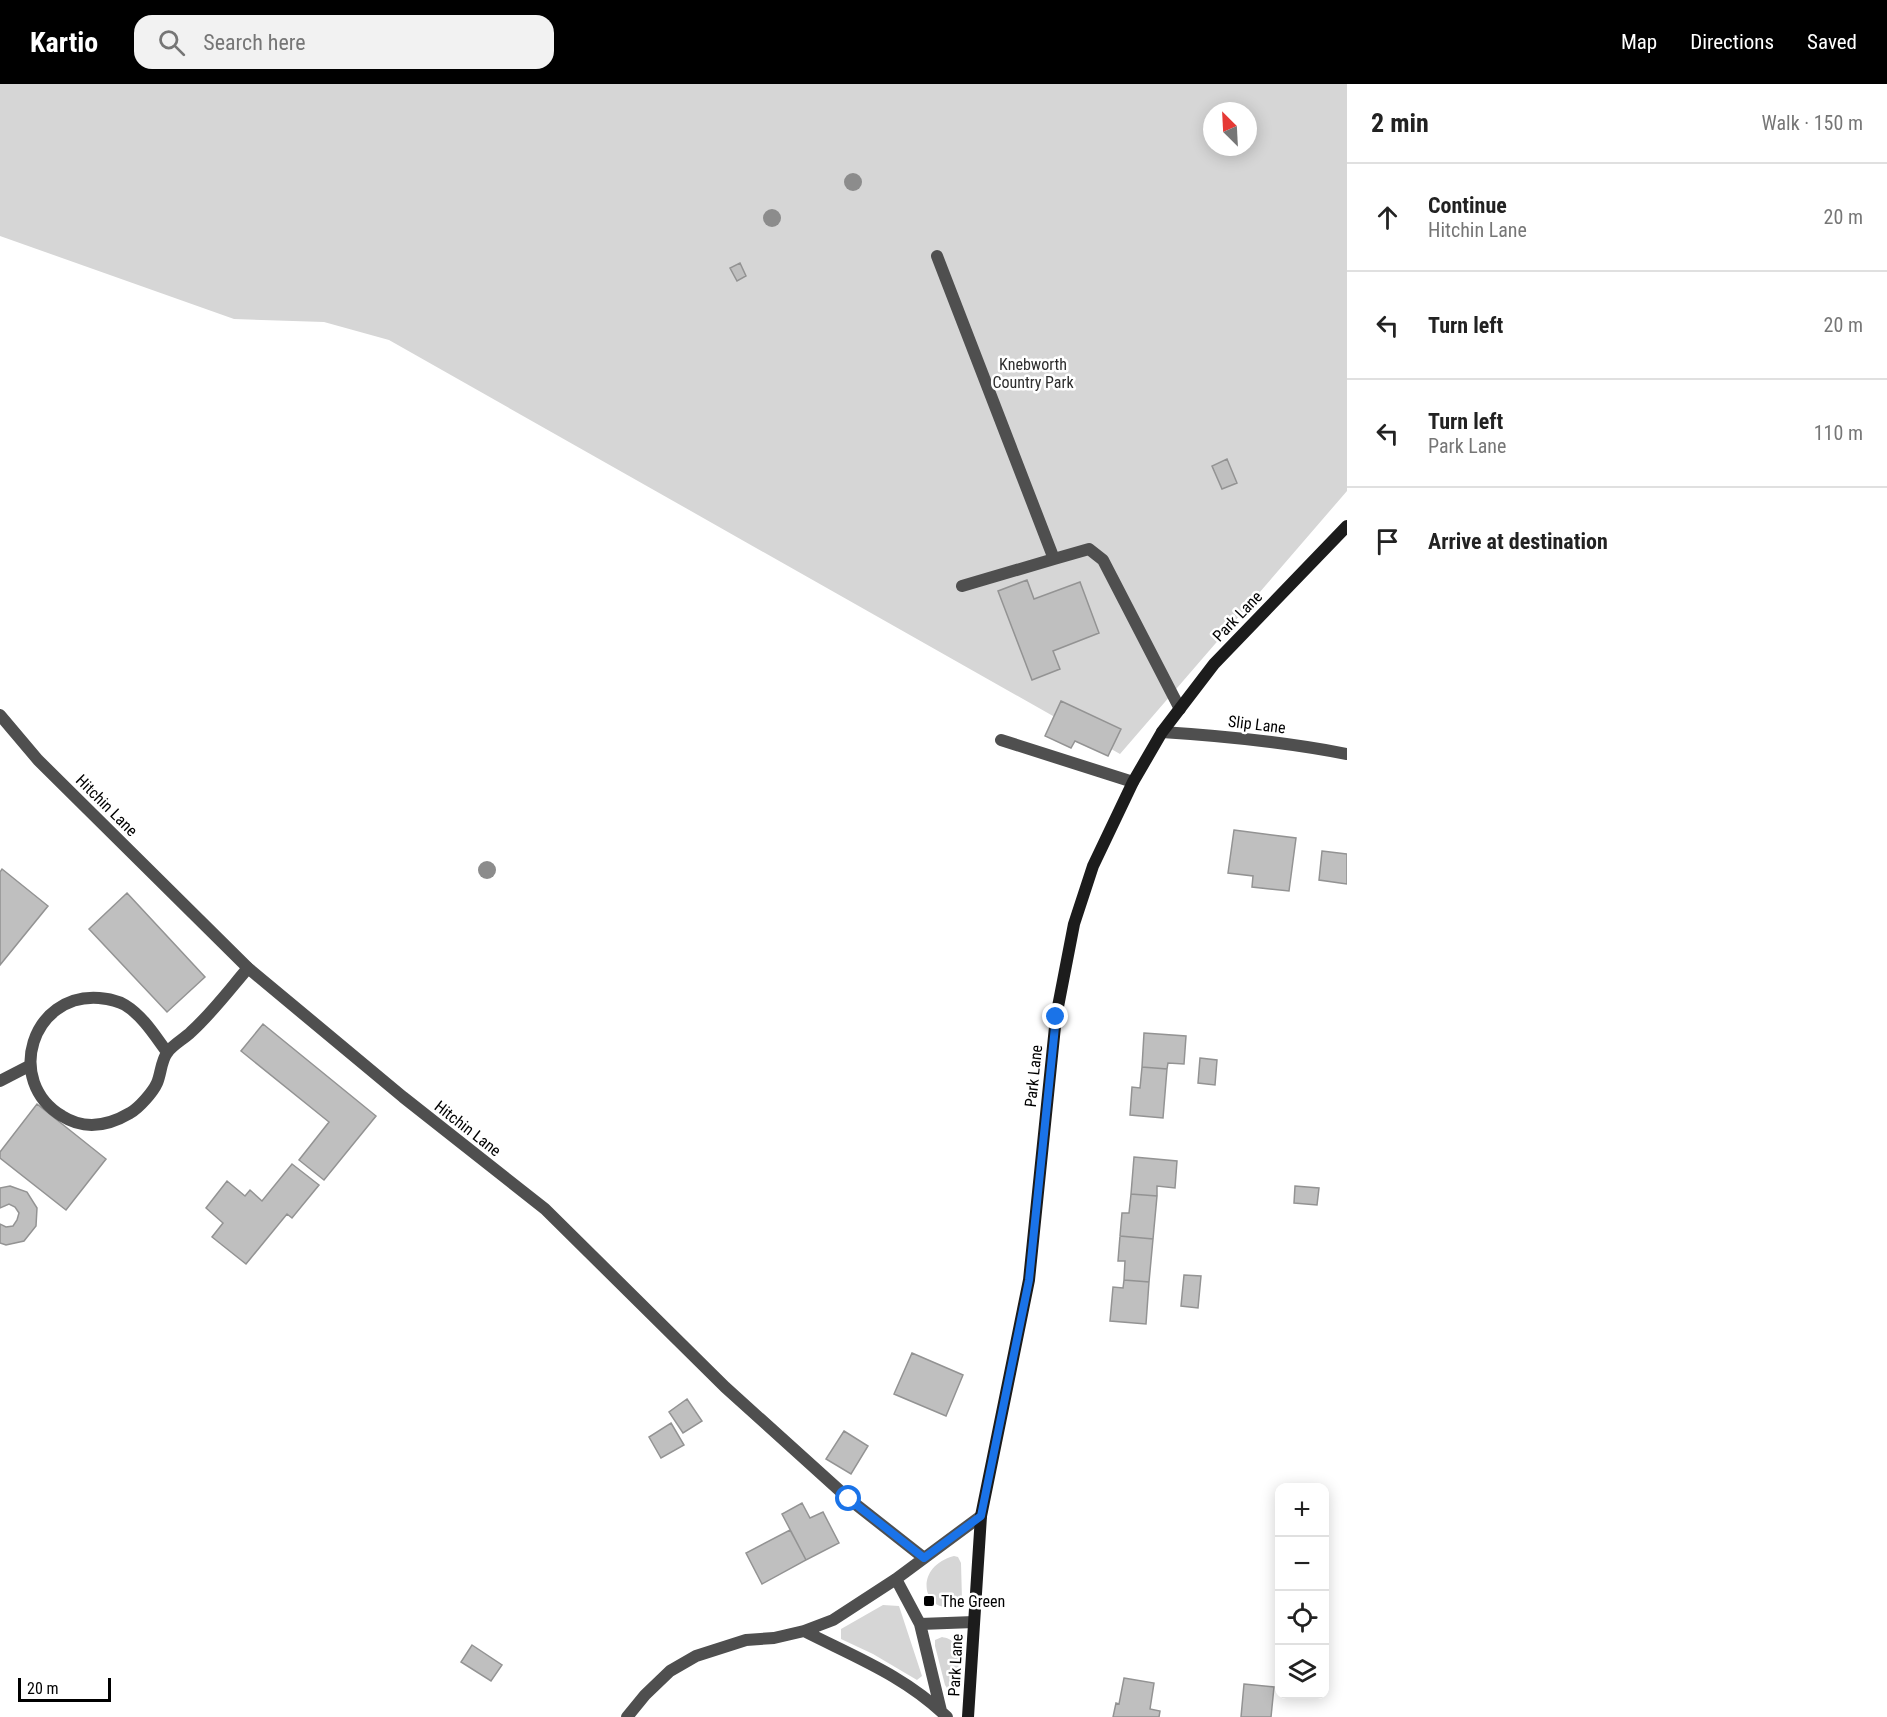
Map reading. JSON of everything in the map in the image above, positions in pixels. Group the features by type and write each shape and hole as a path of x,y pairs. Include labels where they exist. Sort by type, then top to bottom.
{"street":[{"path":"937,256 1054,559"},
{"name":"Park Lane","path":"968,1717 981,1516 1029,1280 1056,1017 1074,924 1092,866 1133,782 1162,732 1214,664 1347,526"},
{"path":"962,586 1089,549 1102,560 1180,709"},
{"name":"Hitchin Lane","path":"0,715 38,760 248,968 403,1097 544,1209 725,1387 849,1499 924,1558"},
{"name":"Slip Lane","path":"1162,732 1230,736 1347,754"},
{"path":"1001,740 1133,782"},
{"path":"167,1052 147,1024 126,1005 112,999 83,997 64,1005 45,1019 33,1042 29,1066 34,1084 52,1111 74,1124 100,1126 132,1113 156,1085 167,1052 192,1032 248,968"},
{"path":"0,1081 29,1066"},
{"path":"627,1717 645,1695 670,1671 696,1656 746,1640 774,1638 804,1631 833,1620 896,1579 981,1516"},
{"path":"896,1579 920,1624 944,1714"},
{"path":"920,1624 974,1622"},
{"path":"804,1631 872,1663 904,1683 944,1714"}],"green space":[{"name":"Knebworth Country Park","path":"0,84 1347,84 1347,491 1120,754 389,340 324,322 234,319 0,236"},
{"path":"954,1556 958,1557 961,1563 962,1600 950,1606 940,1606 932,1601 928,1593 927,1582 930,1572 939,1563"},
{"path":"883,1605 899,1606 922,1676 917,1680 873,1654 841,1639 841,1629"},
{"path":"942,1637 953,1642 958,1654 958,1675 952,1691 949,1691 945,1685 935,1646 935,1640"}],"building":[{"path":"740,263 746,276 737,281 730,268"},
{"path":"1227,459 1237,483 1222,489 1212,466"},
{"path":"1027,580 1034,599 1080,582 1099,633 1053,651 1060,669 1032,680 998,591"},
{"path":"1061,701 1121,729 1108,756 1075,741 1071,748 1045,736"},
{"path":"1234,830 1296,838 1289,891 1252,887 1253,876 1228,873"},
{"path":"1322,851 1347,854 1347,884 1319,880"},
{"path":"2,869 48,906 0,965 0,872"},
{"path":"127,893 205,977 167,1012 89,929"},
{"path":"263,1024 376,1116 324,1180 299,1160 329,1122 241,1051"},
{"path":"1144,1033 1186,1036 1184,1064 1168,1063 1167,1069 1142,1067"},
{"path":"1200,1058 1217,1060 1215,1085 1198,1083"},
{"path":"1142,1067 1167,1069 1163,1118 1130,1115 1132,1087 1140,1088"},
{"path":"37,1104 106,1159 66,1210 0,1158 0,1152"},
{"path":"1134,1157 1177,1161 1175,1188 1157,1186 1157,1196 1131,1194"},
{"path":"292,1164 319,1185 292,1218 287,1214 246,1264 212,1237 223,1223 206,1208 227,1181 245,1196 250,1190 262,1201"},
{"path":"10,1186 27,1192 37,1208 36,1226 24,1241 6,1245 0,1243 0,1224 6,1227 13,1226 19,1213 9,1204 0,1208 0,1188"},
{"path":"1295,1186 1319,1188 1317,1205 1294,1203"},
{"path":"1131,1194 1157,1196 1153,1239 1120,1236 1122,1213 1129,1213"},
{"path":"1120,1236 1153,1239 1149,1282 1124,1280 1125,1261 1118,1261"},
{"path":"1184,1275 1201,1276 1198,1308 1181,1306"},
{"path":"1124,1280 1149,1282 1146,1324 1110,1321 1113,1287 1123,1288"},
{"path":"912,1353 963,1375 946,1416 894,1394"},
{"path":"687,1399 702,1421 683,1433 669,1412"},
{"path":"671,1423 684,1445 661,1458 649,1437"},
{"path":"844,1431 868,1446 851,1474 826,1459"},
{"path":"802,1503 810,1518 823,1512 839,1543 806,1560 782,1514"},
{"path":"790,1530 806,1560 762,1584 746,1553"},
{"path":"472,1645 502,1665 491,1681 461,1662"},
{"path":"1124,1678 1154,1683 1150,1709 1160,1711 1159,1717 1113,1717 1116,1703 1119,1704"},
{"path":"1244,1684 1274,1687 1271,1717 1241,1717"}],"place":[{"name":"The Green","path":"929,1601"}],"route":[{"path":"849,1499 924,1558 981,1516 1029,1280 1056,1017"}]}
